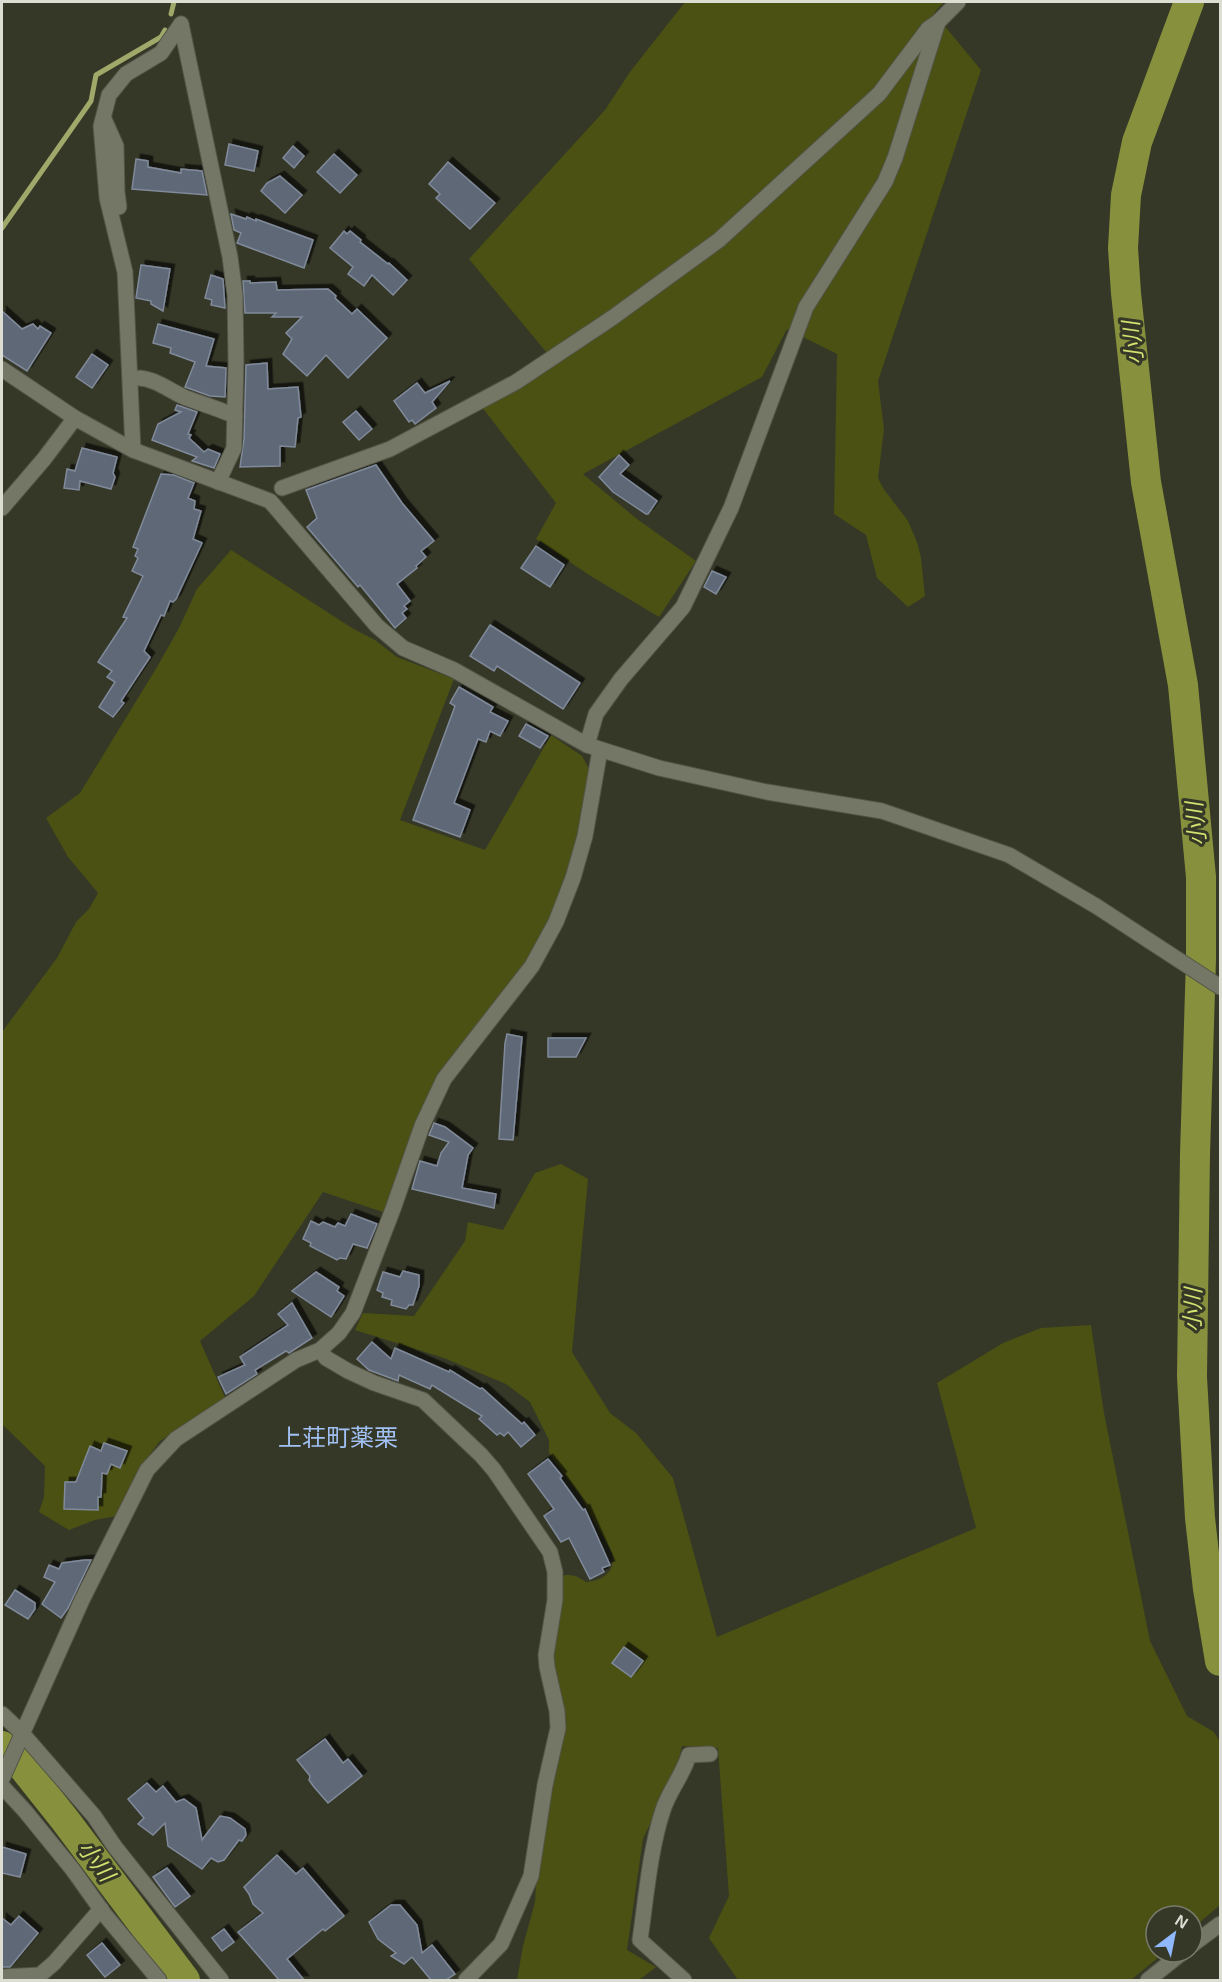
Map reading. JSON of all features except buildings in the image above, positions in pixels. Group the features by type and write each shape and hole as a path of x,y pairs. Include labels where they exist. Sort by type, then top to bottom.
{"street":[{"path":"282,488 390,449 516,381 612,318 719,240 879,94 928,29 958,2"},
{"path":"159,1980 2,1780 21,1732 82,1600 147,1470 176,1439 296,1360 320,1350 339,1333 353,1313 422,1126 444,1079 532,966 556,922 573,878 585,836 596,714 621,679 683,607 726,518 806,307 885,182 895,158 938,22"},
{"path":"133,450 125,272 107,198 101,136 103,117 109,95 126,75 161,53 181,24 230,257 235,295 237,362 234,448 218,482"},
{"path":"103,117 116,146 117,192 130,261 141,396 141,412 132,432"},
{"path":"2,369 75,418 133,450 270,501 377,626 403,648 454,670 593,747 658,768 757,789 882,811 1009,855 1096,906 1220,987"},
{"path":"139,378 152,381 235,416"},
{"path":"2,508 75,418"},
{"path":"320,1350 326,1358 348,1371 374,1383 423,1400 494,1470 550,1552 555,1572 555,1600 546,1655 558,1728 545,1785 531,1876 501,1944 466,1980"},
{"path":"2,1714 21,1732 94,1816 115,1847 221,1980"},
{"path":"684,1980 640,1940 663,1808 684,1770 689,1755 710,1754"},
{"path":"2,1977 39,1975 54,1963 101,1909"},
{"path":"1204,1936 1221,1924"},
{"path":"1148,1980 1168,1964"}],"green space":[{"path":"685,2 944,2 934,13 981,70 878,381 884,429 878,478 908,521 921,558 925,596 908,607 877,578 866,535 834,514 837,354 787,329 762,377 583,474 637,519 696,561 659,617 589,575 536,539 556,503 478,402 552,359 469,259 605,110 630,72"},
{"path":"231,550 352,628 375,640 397,657 454,679 400,820 485,850 551,735 582,756 590,771 585,808 560,897 523,967 467,1039 386,1213 323,1192 254,1296 200,1341 226,1400 160,1441 146,1460 116,1516 95,1520 69,1530 39,1512 44,1497 45,1466 2,1424 2,1032 57,958 76,922 89,909 98,893 68,857 46,818 80,793 157,667 197,589"},
{"path":"561,1164 588,1179 572,1352 610,1413 636,1433 673,1478 717,1637 976,1528 937,1383 1003,1343 1041,1328 1091,1325 1104,1413 1150,1641 1187,1716 1214,1732 1220,1742 1220,1905 1204,1919 1204,1904 1144,1904 1144,1964 1150,1964 1131,1980 738,1980 709,1938 729,1896 718,1748 682,1746 674,1781 643,1839 627,1950 656,1967 639,1980 517,1980 535,1902 536,1884 563,1724 551,1662 562,1579 565,1575 571,1575 586,1582 598,1580 610,1570 613,1560 612,1553 581,1497 549,1453 549,1440 530,1402 506,1384 444,1358 355,1330 363,1313 414,1316 465,1241 468,1222 503,1230 535,1173"}],"waterway":[{"path":"171,14 174,2"},
{"name":"小川","path":"1189,2 1137,142 1126,195 1123,248 1146,482 1183,685 1201,877 1192,1377 1200,1518 1208,1589 1220,1661"},
{"path":"2,228 91,101 96,75 161,37 165,30"},
{"name":"小川","path":"2,1746 19,1762 65,1820 185,1980"}],"district":[{"name":"上荘町薬栗","path":"338,1437"}]}
